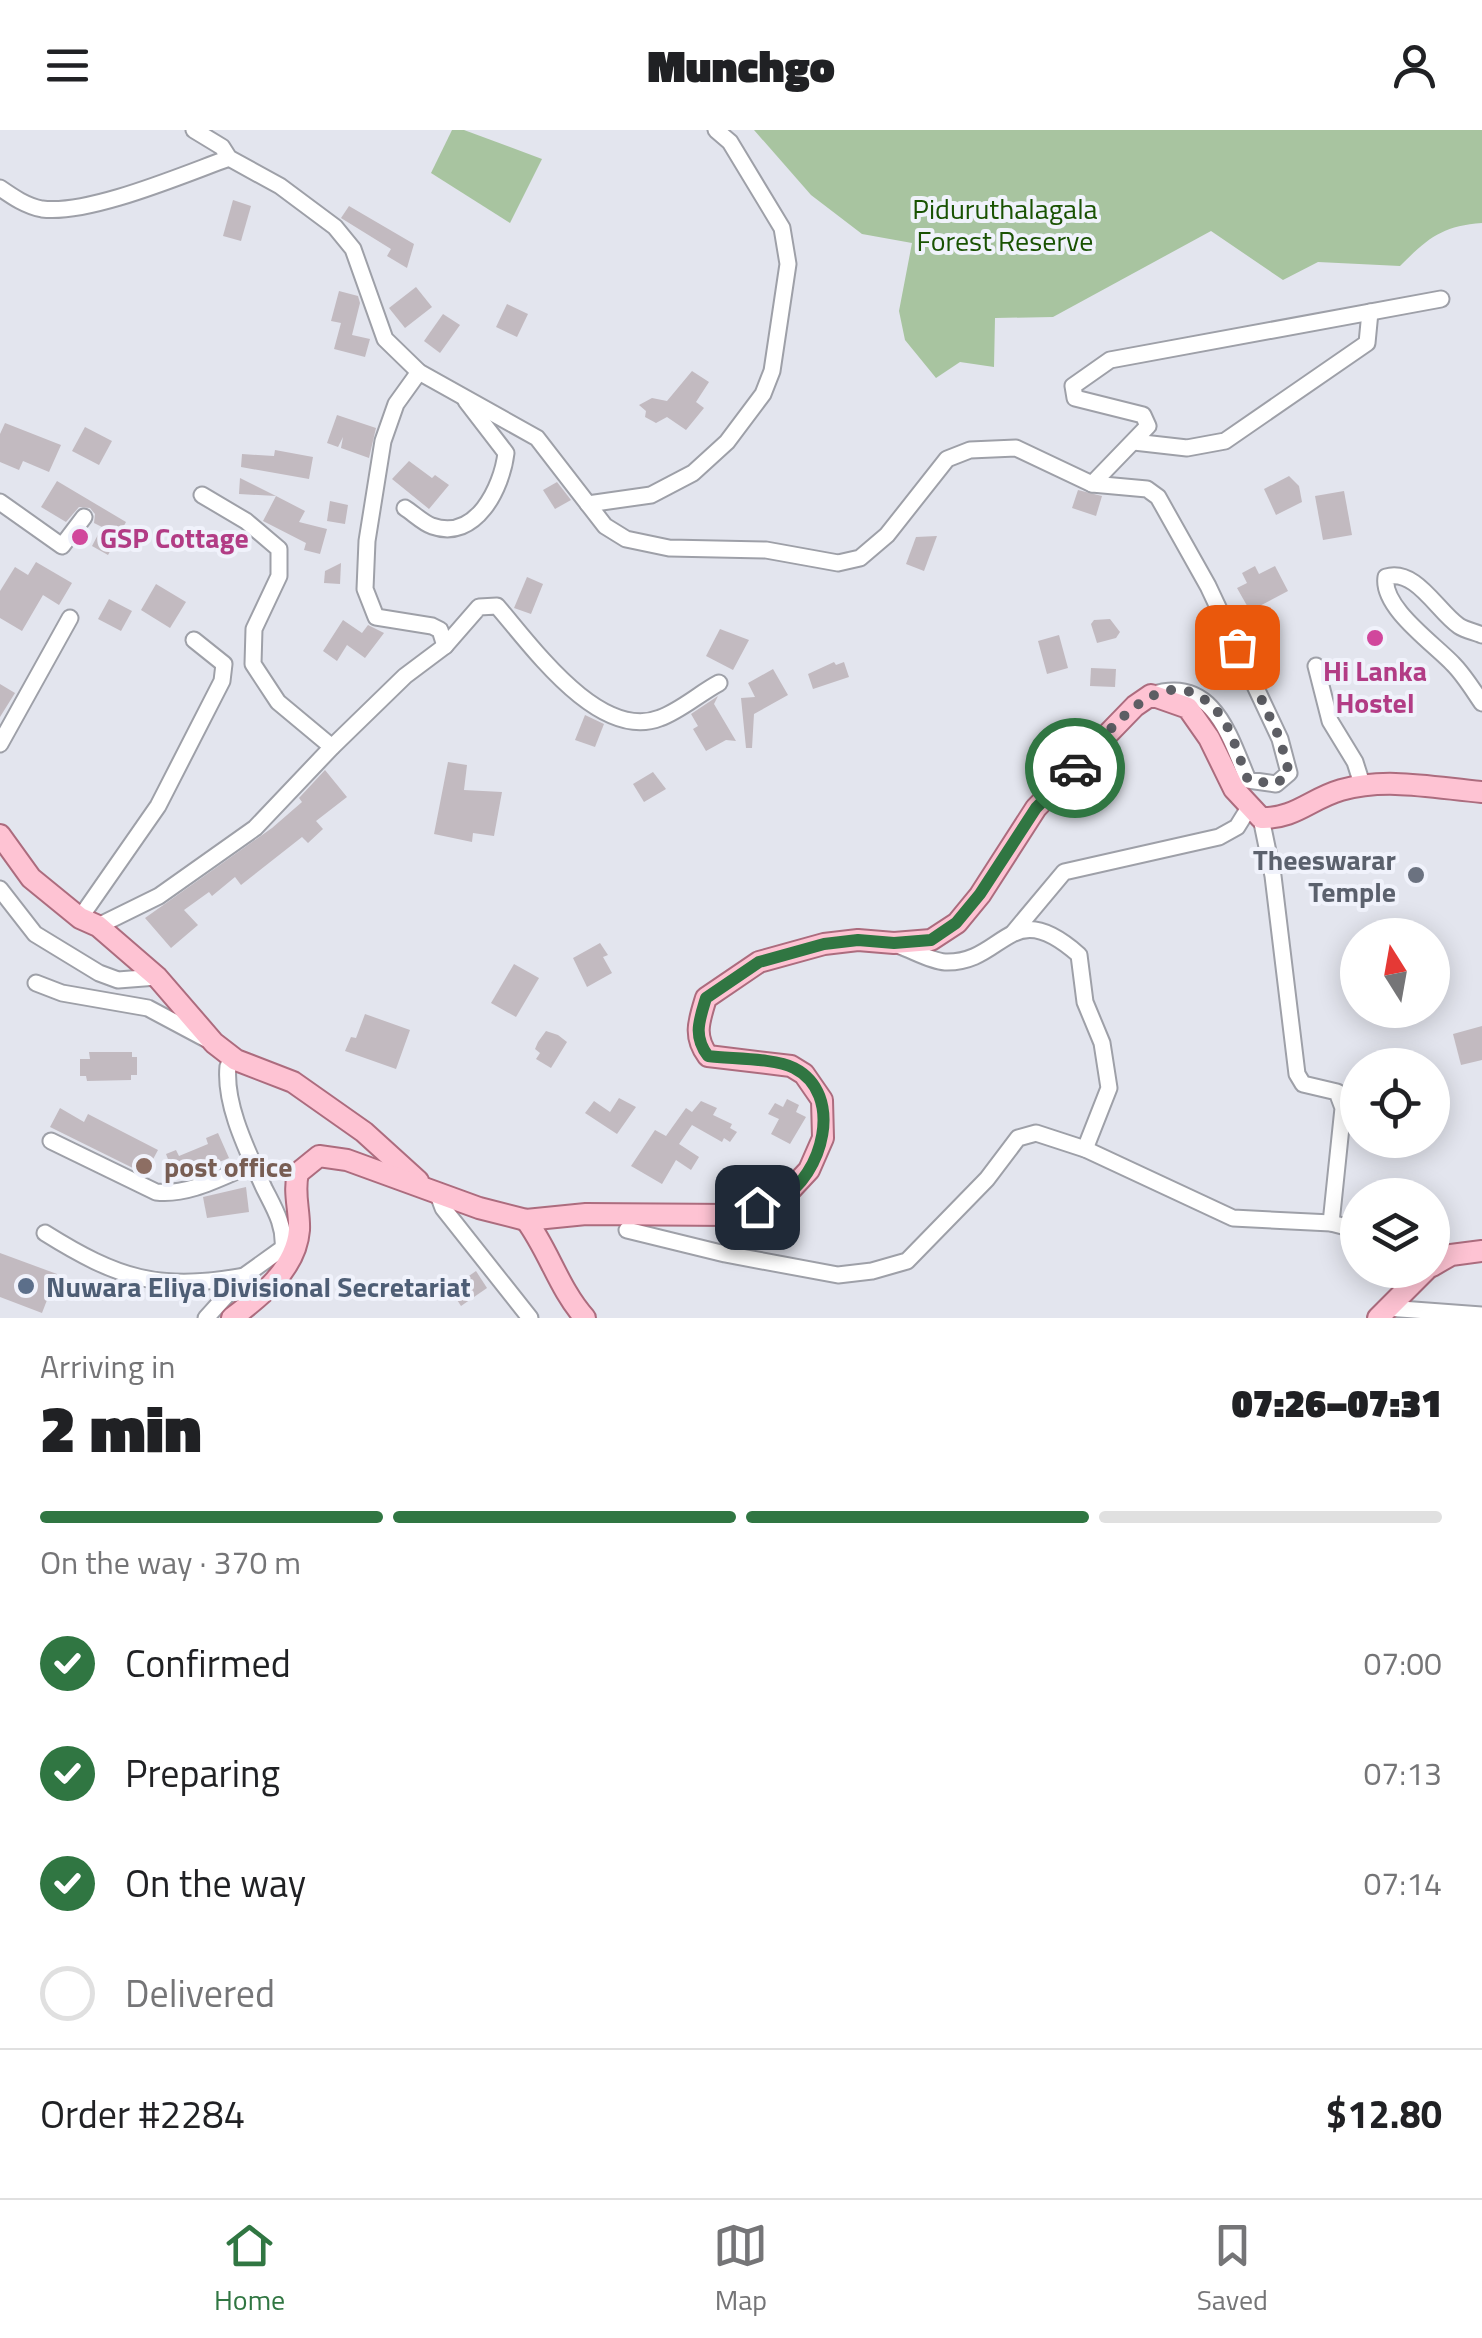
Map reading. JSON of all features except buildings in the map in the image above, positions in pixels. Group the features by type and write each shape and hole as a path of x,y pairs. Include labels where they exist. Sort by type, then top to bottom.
{"main road":[{"path":"232,1318 277,1279 293,1253 299,1228 296,1180 310,1160 330,1156 526,1220 558,1216 732,1215 782,1199 809,1170 823,1138 822,1100 804,1074 790,1066 708,1056 699,1044 697,1030 706,998 759,962 824,944 931,940 956,923 980,894 1036,808 1135,706 1152,695 1188,708 1209,738 1234,789 1255,812 1282,819 1340,790 1384,784 1482,792"},
{"path":"0,835 30,878 157,978 214,1043 236,1060 293,1082 364,1132 432,1191"},
{"path":"545,1250 548,1233 558,1216"},
{"path":"526,1220 566,1295 584,1318"},
{"path":"1450,1257 1482,1251"},
{"path":"1383,1313 1408,1288"}],"street":[{"path":"194,130 222,147 229,158 280,186 336,227 352,249 385,338 419,372 537,438 605,526 626,539 669,548 766,550 838,563 860,558 887,535 947,459 970,450 1016,448 1092,484 1147,489 1158,497 1232,637 1280,739 1289,773 1276,784 1248,780 1221,716 1191,692 1171,688 1152,695"},
{"path":"588,504 651,494 693,473 727,442 763,394 772,371 788,264 782,228 730,142 716,130"},
{"path":"0,188 19,202 43,209 103,202 229,158"},
{"path":"1092,484 1148,426 1143,415 1075,398 1072,386 1110,360 1441,299"},
{"path":"1134,442 1187,448 1225,441 1368,343 1370,312"},
{"path":"419,372 396,404 383,442 367,541 365,589 376,616 432,626 440,630 445,646"},
{"path":"405,508 433,526 458,526 470,522 491,500 503,474 506,453 464,398"},
{"path":"202,495 246,521 279,549 279,576 254,629 254,664 278,702 332,747"},
{"path":"0,502 62,546 84,517"},
{"path":"1482,635 1460,627 1410,579 1396,574 1386,577 1384,586 1398,611 1456,667 1482,703"},
{"path":"89,922 159,896 255,828 332,747 405,676 445,646 479,608 497,606 591,706 629,720 658,720 719,682"},
{"path":"0,744 70,618"},
{"path":"89,922 158,806 222,681 224,664 194,640"},
{"path":"1316,666 1330,720 1355,762 1364,787"},
{"path":"1013,933 1064,872 1219,837 1255,812 1274,876 1298,1074 1303,1084 1337,1092 1343,1108 1331,1223"},
{"path":"0,889 35,934 100,973 118,980 157,978"},
{"path":"894,943 943,962 980,956 998,939 1024,930 1056,935 1079,955 1086,1002 1102,1042 1109,1088 1085,1148"},
{"path":"36,983 62,994 148,1008 214,1043"},
{"path":"206,1318 244,1276 283,1248 284,1230 253,1164 226,1086 228,1066 236,1060"},
{"path":"627,1230 726,1254 838,1274 872,1272 907,1261 987,1180 1018,1138 1036,1133 1085,1148 1233,1218 1340,1225"},
{"path":"51,1141 156,1192 189,1189 253,1164"},
{"path":"432,1191 530,1318"},
{"path":"45,1233 90,1262 134,1277 205,1284 244,1276"},
{"path":"1383,1313 1482,1315"}],"green space":[{"path":"452,130 464,130 542,159 510,223 431,173"},
{"name":"Piduruthalagala Forest Reserve","path":"754,130 1482,130 1482,223 1436,235 1400,266 1318,262 1283,280 1211,231 1053,317 995,318 994,367 960,362 936,378 905,340 899,311 912,243 862,234 811,195"}],"way so far":[{"path":"1075,768 1135,706 1171,688 1191,692 1221,716 1248,780 1276,784 1289,773 1280,739 1237,647"}],"place":[{"name":"GSP Cottage","path":"80,537"},
{"name":"Hi Lanka Hostel","path":"1375,638"},
{"name":"Theeswarar Temple","path":"1416,875"},
{"name":"post office","path":"144,1166"},
{"name":"Nuwara Eliya Divisional Secretariat","path":"26,1286"}],"route":[{"path":"757,1207 782,1199 809,1170 823,1138 822,1100 804,1074 790,1066 708,1056 699,1044 697,1030 706,998 759,962 824,944 931,940 956,923 980,894 1036,808 1075,768"}]}
